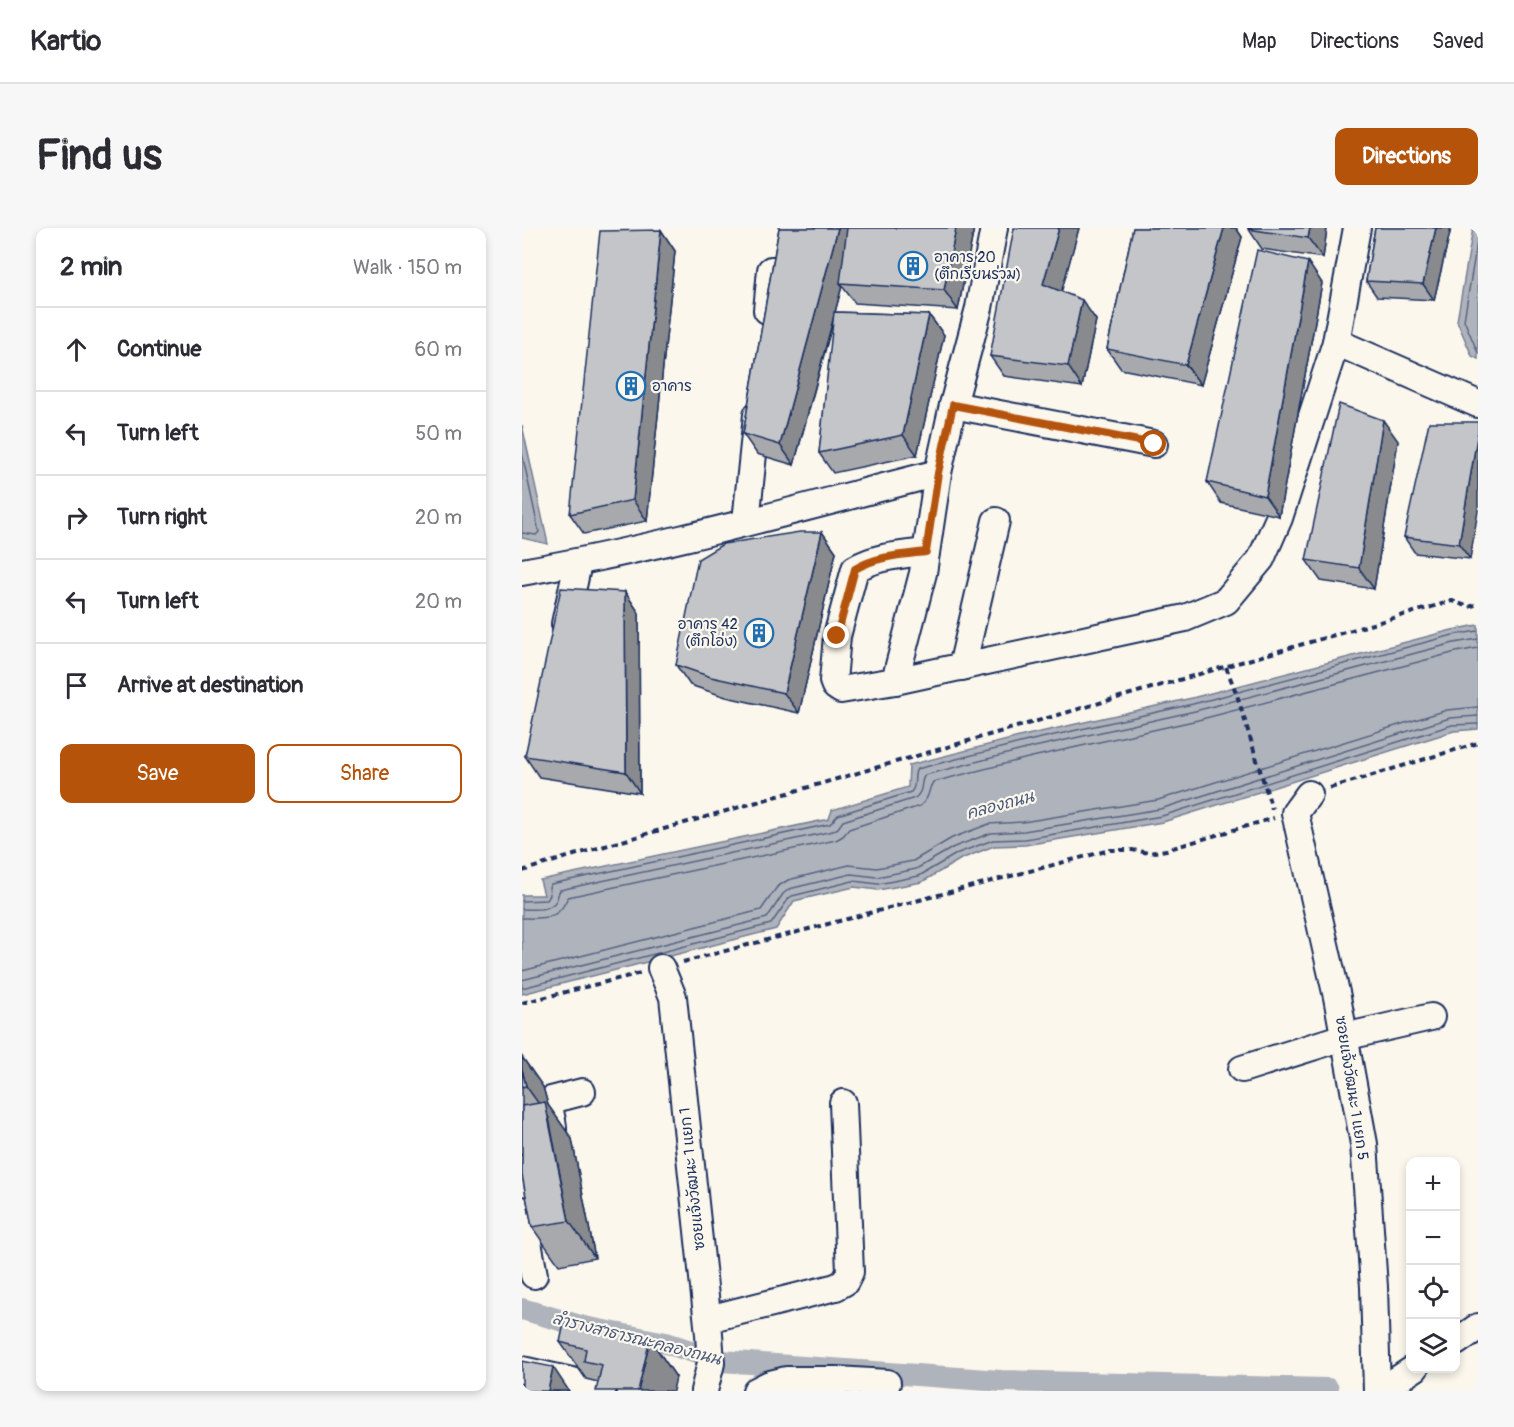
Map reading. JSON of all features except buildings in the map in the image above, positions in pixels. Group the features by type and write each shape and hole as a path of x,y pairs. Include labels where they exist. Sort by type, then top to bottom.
{"street":[{"path":"895,681 923,573 938,473 953,405 979,308 994,228"},
{"path":"926,552 883,557 862,564 855,569 837,636 833,681 835,686 841,690 962,667 1185,618 1226,601 1262,559 1279,518 1336,342 1357,228"},
{"path":"765,327 771,270"},
{"path":"1336,342 1478,404"},
{"path":"746,522 758,396"},
{"path":"953,405 1154,444"},
{"path":"522,572 640,549 938,473"},
{"path":"962,667 996,521"},
{"path":"561,643 578,562"},
{"name":"ซอยแจ้งวัฒนะ 1 แยก 5","path":"1302,803 1364,1144 1379,1391"},
{"name":"ซอยแจ้งวัฒนะ 1 แยก 1","path":"661,968 673,997 708,1326 711,1363 704,1391"},
{"path":"1242,1069 1344,1036 1431,1017"},
{"path":"522,1141 553,1131 549,1106 551,1100 582,1092"},
{"path":"708,1326 836,1287 845,1282 850,1272 843,1103"},
{"path":"522,1211 534,1275"},
{"path":"1460,1339 1478,1327"},
{"path":"522,1370 594,1386 602,1391"},
{"path":"1379,1391 1407,1373"},
{"path":"756,1391 786,1380 887,1383"}],"path":[{"path":"522,872 574,855 1452,602 1469,607 1478,604"},
{"path":"1226,667 1237,695 1269,802"},
{"path":"522,1003 1110,850 1149,853 1166,850 1478,743"}],"water":[{"path":"1473,228 1478,228 1478,359 1472,356 1457,321"},
{"path":"522,425 548,544 522,538"},
{"name":"คลองถนน","path":"1478,625 1478,729 1454,731 1163,822 1025,845 994,846 961,859 922,882 878,890 854,887 794,901 776,929 522,994 522,895 544,895 540,880 829,819 832,810 908,787 909,765 1027,735 1192,698"}],"waterway":[{"name":"ลำรางสาธารณะคลองถนน","path":"522,1309 584,1327 666,1343 721,1361 1001,1381 1328,1389"}],"place":[{"name":"อาคาร 20 (ตึกเรียนร่วม)","path":"913,266"},
{"name":"อาคาร","path":"631,386"},
{"name":"อาคาร 42 (ตึกโอ่ง)","path":"759,633"}],"route":[{"path":"837,636 855,569 862,564 883,557 926,552 938,473 953,405 1154,444"}]}
